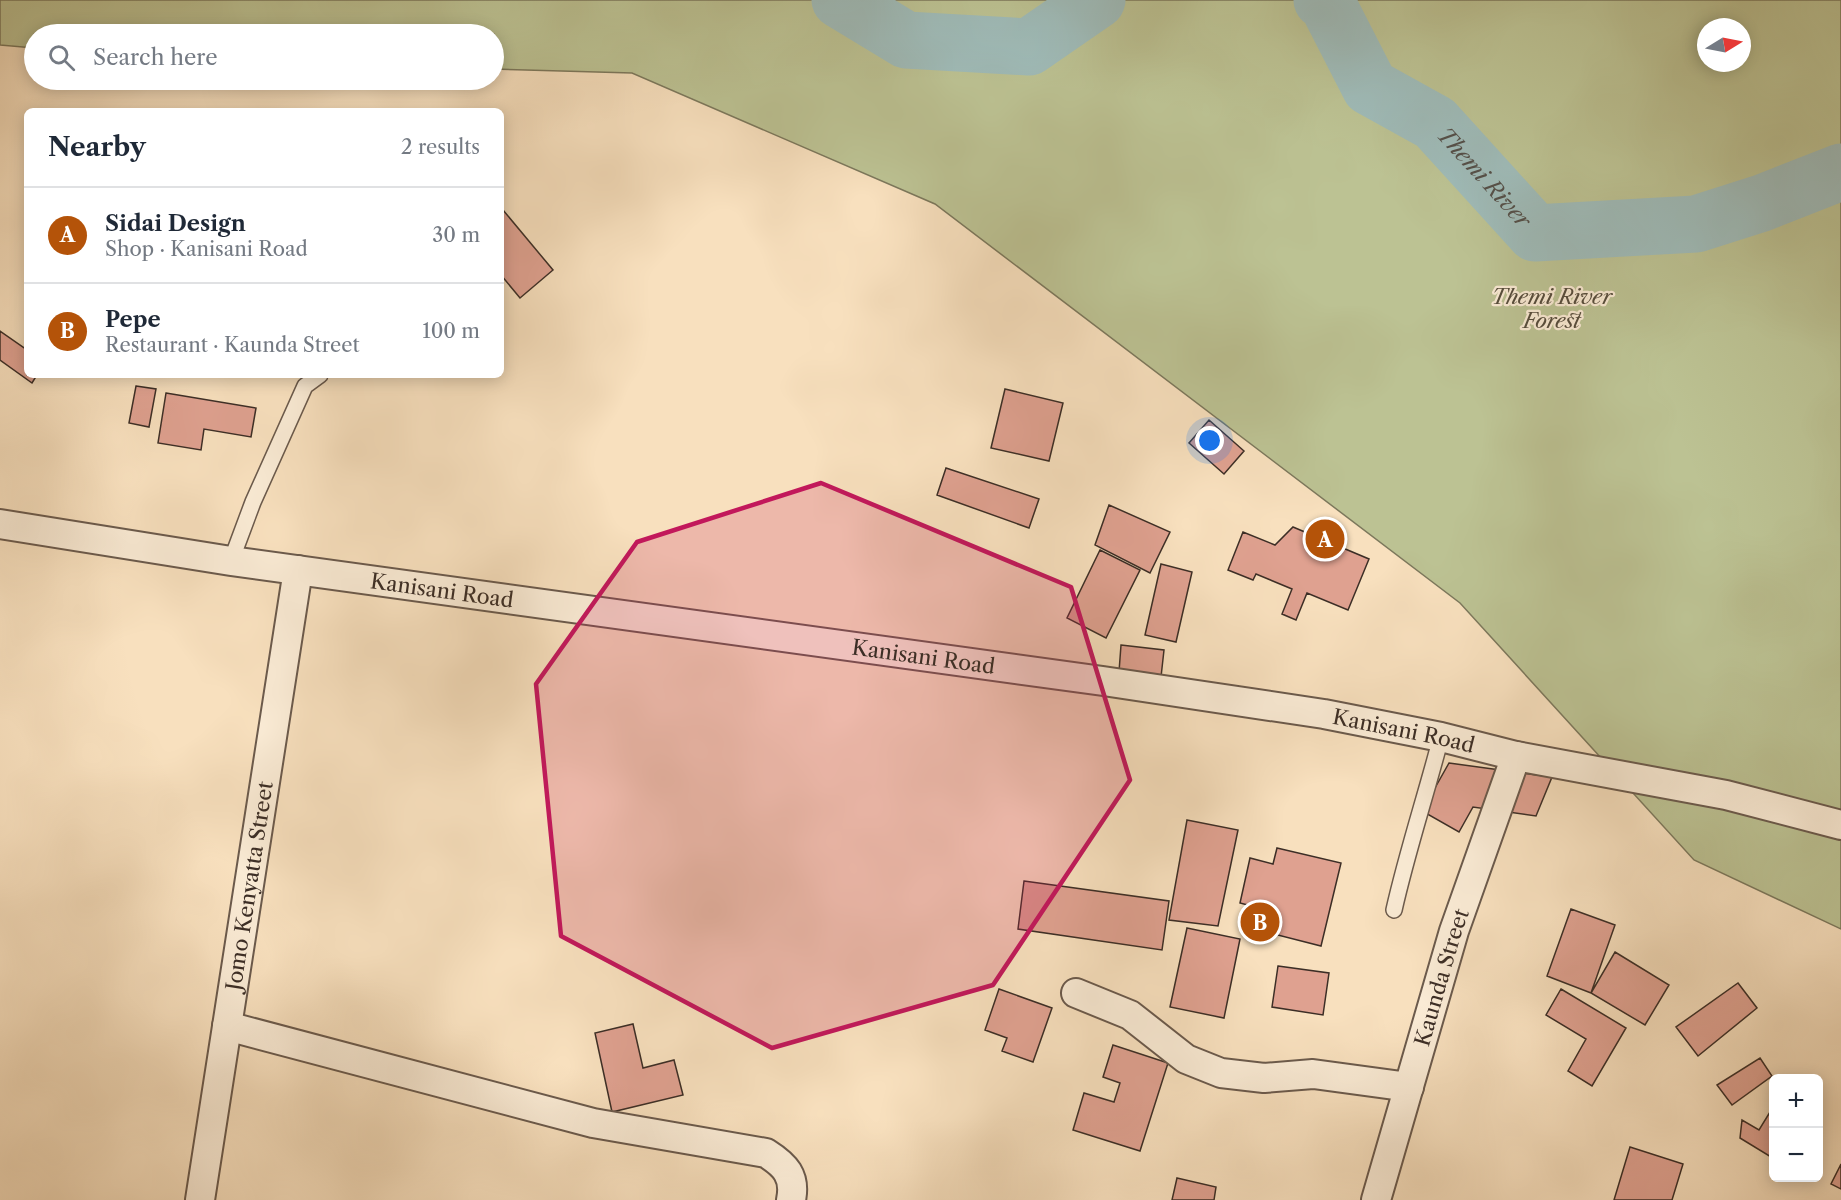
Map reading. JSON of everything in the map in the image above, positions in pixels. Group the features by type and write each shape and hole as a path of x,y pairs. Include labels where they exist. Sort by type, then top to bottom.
{"street":[{"name":"Kanisani Road","path":"0,524 231,561 1103,681 1324,714 1441,737 1516,756 1726,795 1841,825"},
{"name":"Jomo Kenyatta Street","path":"200,1200 298,570"},
{"name":"Kaunda Street","path":"1376,1200 1454,932 1516,756"},
{"path":"1076,993 1130,1015 1186,1059 1221,1073 1264,1078 1313,1074 1409,1087"},
{"path":"227,1026 593,1124 766,1153 783,1163 790,1176 791,1200"}],"lane":[{"path":"231,561 253,502 305,386 316,378"},
{"path":"1394,910 1406,855 1422,811 1441,737"}],"highlighted area":[{"path":"821,483 1071,587 1130,780 993,985 772,1048 561,936 536,684 637,542"}],"green space":[{"name":"Themi River Forest","path":"0,0 1841,0 1841,929 1694,860 1460,603 935,204 632,73 504,69 504,24 24,24 24,47 0,45"}],"building":[{"path":"504,211 553,270 520,298 504,279"},
{"path":"0,331 24,348 24,377 0,360"},
{"path":"25,378 35,378 32,383"},
{"path":"136,386 156,389 149,427 129,423"},
{"path":"1005,389 1063,403 1049,461 991,448"},
{"path":"166,393 256,408 251,437 204,429 201,450 158,443"},
{"path":"1209,420 1244,451 1224,474 1189,443"},
{"path":"946,468 1039,499 1029,528 937,495"},
{"path":"1109,505 1170,532 1150,573 1095,545"},
{"path":"1293,527 1369,559 1348,610 1307,593 1296,620 1282,614 1292,589 1256,574 1253,580 1228,570 1243,532 1275,545"},
{"path":"1100,550 1140,570 1106,638 1067,618"},
{"path":"1161,564 1192,572 1176,642 1145,635"},
{"path":"1121,645 1164,650 1161,677 1119,672"},
{"path":"1449,763 1552,777 1536,816 1473,807 1459,832 1422,811"},
{"path":"1187,820 1238,830 1218,926 1169,920"},
{"path":"1277,848 1341,863 1321,946 1254,929 1259,908 1240,903 1250,858 1273,864"},
{"path":"1024,881 1169,901 1162,950 1018,929"},
{"path":"1571,909 1615,925 1591,993 1547,976"},
{"path":"1187,928 1240,939 1224,1018 1170,1007"},
{"path":"1615,952 1669,985 1645,1025 1591,993"},
{"path":"1278,966 1329,973 1323,1015 1272,1007"},
{"path":"1738,983 1757,1008 1698,1056 1676,1027"},
{"path":"999,989 1052,1008 1033,1062 1002,1051 1007,1038 985,1030"},
{"path":"1561,989 1626,1028 1592,1086 1568,1071 1586,1039 1546,1015"},
{"path":"633,1024 643,1068 674,1060 683,1095 612,1112 595,1033"},
{"path":"1113,1045 1168,1063 1140,1151 1073,1130 1084,1093 1114,1102 1120,1083 1103,1077"},
{"path":"1760,1058 1771,1074 1769,1078 1732,1105 1717,1085"},
{"path":"1769,1114 1769,1156 1740,1138 1742,1120 1759,1130"},
{"path":"1630,1147 1683,1164 1672,1200 1614,1200"},
{"path":"1841,1164 1841,1189 1831,1184"},
{"path":"1177,1178 1216,1187 1214,1200 1172,1200"}],"waterway":[{"name":"Themi River","path":"840,0 906,40 1029,47 1097,0"},
{"name":"Themi River","path":"1322,0 1327,3 1370,87 1435,123 1535,233 1696,224 1762,203 1841,172"}],"place":[{"name":"Sidai Design","path":"1325,539"},
{"name":"Pepe","path":"1260,922"}]}
